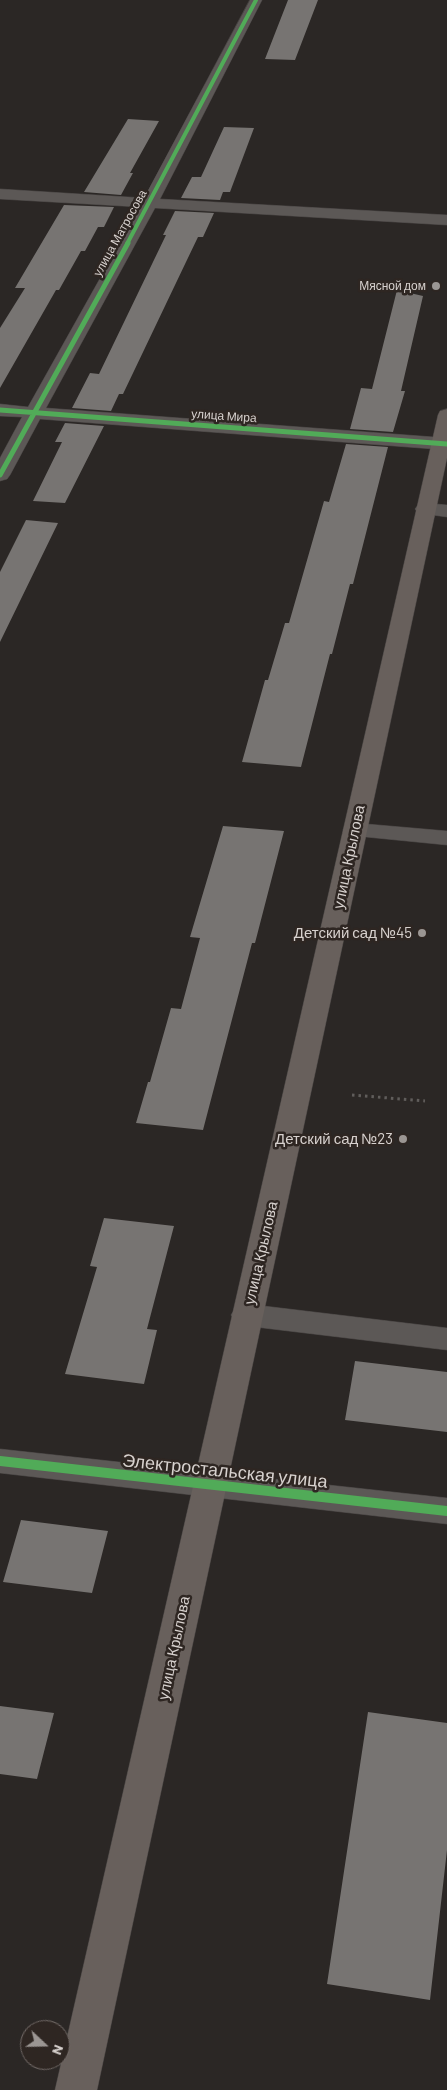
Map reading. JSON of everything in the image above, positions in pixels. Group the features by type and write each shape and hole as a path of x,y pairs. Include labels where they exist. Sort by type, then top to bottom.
{"main road":[{"name":"улица Крылова","path":"76,2090 355,830 436,510 445,434"}],"street":[{"name":"улица Матросова","path":"0,475 150,202 256,0"},
{"path":"0,194 447,220"},
{"name":"улица Мира","path":"0,410 445,434"},
{"path":"355,830 447,838"},
{"path":"247,1315 447,1339"},
{"name":"Электростальская улица","path":"0,1461 447,1511"}],"path":[{"path":"352,1095 425,1101"}],"building":[{"path":"288,0 318,0 295,60 265,59"},
{"path":"128,119 159,121 130,173 133,173 121,195 84,192"},
{"path":"224,127 254,128 230,192 223,192 220,200 181,198 192,177 201,177"},
{"path":"64,205 114,207 104,227 98,227 85,251 81,251 59,290 56,290 0,388 0,328 25,288 15,288"},
{"path":"175,211 214,213 203,237 198,237 123,394 119,394 111,411 72,408 90,373 99,374 166,235 163,235"},
{"path":"397,290 423,296 401,391 405,391 393,432 350,429 361,388 372,389"},
{"path":"65,423 104,426 65,503 33,501 62,442 55,442"},
{"path":"346,444 388,447 353,584 350,584 332,654 330,654 301,767 242,762 265,680 268,680 285,623 289,623 324,501 329,502"},
{"path":"26,520 58,523 0,642 0,572"},
{"path":"223,826 284,831 255,943 252,943 203,1130 136,1123 171,1008 181,1009 200,938 190,937"},
{"path":"104,1218 174,1226 147,1329 157,1330 144,1384 65,1374 97,1267 90,1266"},
{"path":"355,1361 447,1372 447,1432 345,1420"},
{"path":"21,1520 108,1531 92,1593 3,1582"},
{"path":"0,1706 54,1713 37,1779 0,1774"},
{"path":"368,1712 447,1723 447,1850 430,2000 327,1984"}],"cycle path":[{"path":"0,475 150,202 256,0"},
{"path":"0,410 447,444"},
{"path":"0,1461 447,1511"}],"place":[{"name":"Мясной дом","path":"436,286"},
{"name":"Детский сад №45","path":"422,933"},
{"name":"Детский сад №23","path":"403,1139"}]}
